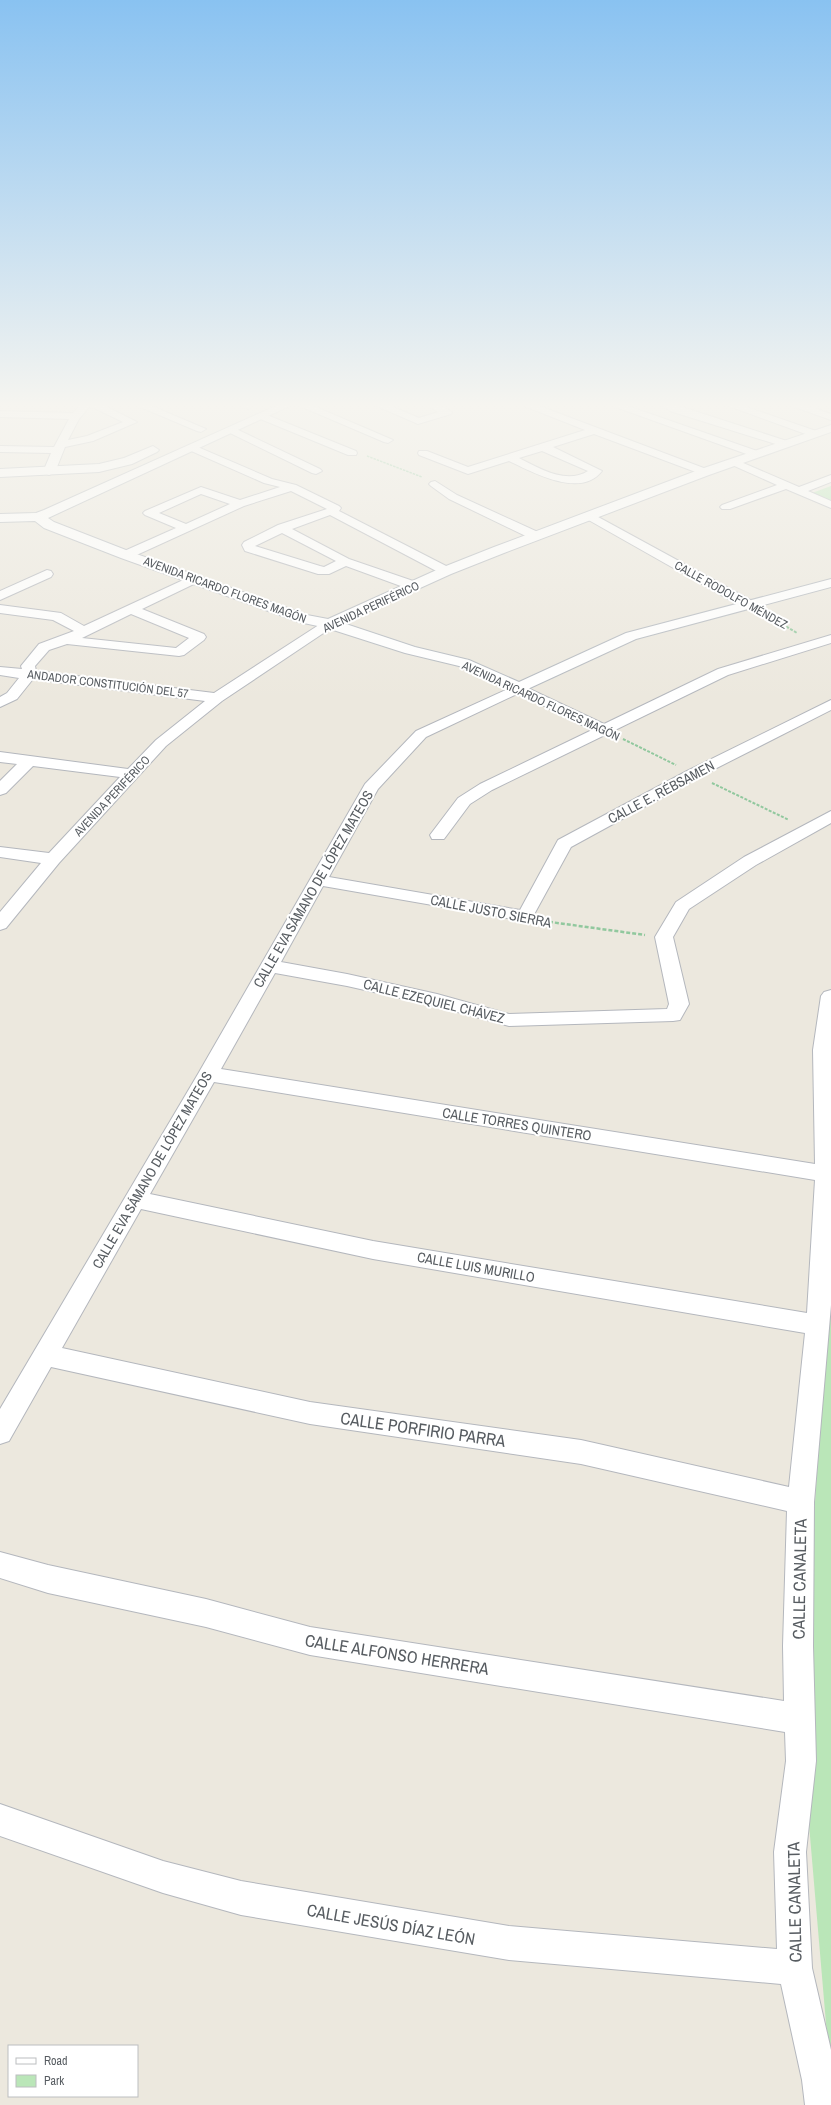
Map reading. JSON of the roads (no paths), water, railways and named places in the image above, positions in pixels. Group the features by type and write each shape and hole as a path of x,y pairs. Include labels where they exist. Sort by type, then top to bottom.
{"street":[{"path":"0,518 38,517 72,502"},
{"path":"174,502 150,513 186,528"},
{"path":"235,502 240,504"},
{"path":"126,555 245,502"},
{"path":"323,502 335,508 331,512 282,528 248,546 248,548 325,571 345,562"},
{"path":"464,502 536,536"},
{"name":"AVENIDA PERIFÉRICO","path":"3,916 53,859 161,742 216,698 330,624 446,571 625,502"},
{"path":"726,507 739,502"},
{"path":"331,512 446,571"},
{"name":"CALLE RODOLFO MÉNDEZ","path":"589,516 749,605"},
{"name":"AVENIDA RICARDO FLORES MAGÓN","path":"38,517 49,525 126,555 304,619 330,624 410,650 464,663 603,729"},
{"path":"282,528 345,562 414,586"},
{"path":"0,596 47,574"},
{"path":"0,702 12,696 30,674 28,666 44,647 66,640 194,579"},
{"name":"CALLE EVA SÁMANO DE LÓPEZ MATEOS","path":"0,1433 208,1074 371,787 421,734 631,636 831,583"},
{"path":"0,609 56,616 83,631"},
{"path":"66,640 178,652 200,637 131,610"},
{"path":"438,835 464,801 486,787 722,672 831,639"},
{"name":"ANDADOR CONSTITUCIÓN DEL 57","path":"0,670 216,698"},
{"name":"CALLE E. RÉBSAMEN","path":"525,916 564,844 693,774 831,704"},
{"path":"0,757 131,774"},
{"path":"0,790 29,761"},
{"name":"CALLE EZEQUIEL CHÁVEZ","path":"269,966 347,980 422,996 509,1020 673,1015 679,1004 664,936 682,906 750,861 809,830 831,816"},
{"path":"0,852 53,859"},
{"name":"CALLE JUSTO SIERRA","path":"319,880 525,916"},
{"name":"CALLE CANALETA","path":"822,2105 820,2080 794,1968 790,1852 801,1761 798,1646 801,1502 818,1325 826,1174 823,1050 831,996"},
{"name":"CALLE TORRES QUINTERO","path":"208,1074 826,1174"},
{"name":"CALLE LUIS MURILLO","path":"136,1199 373,1250 818,1325"},
{"name":"CALLE PORFIRIO PARRA","path":"45,1355 310,1413 581,1452 801,1502"},
{"name":"CALLE ALFONSO HERRERA","path":"0,1565 48,1579 206,1613 310,1641 800,1719"},
{"name":"CALLE JESÚS DÍAZ LEÓN","path":"0,1820 163,1877 241,1898 509,1943 794,1968"}]}
